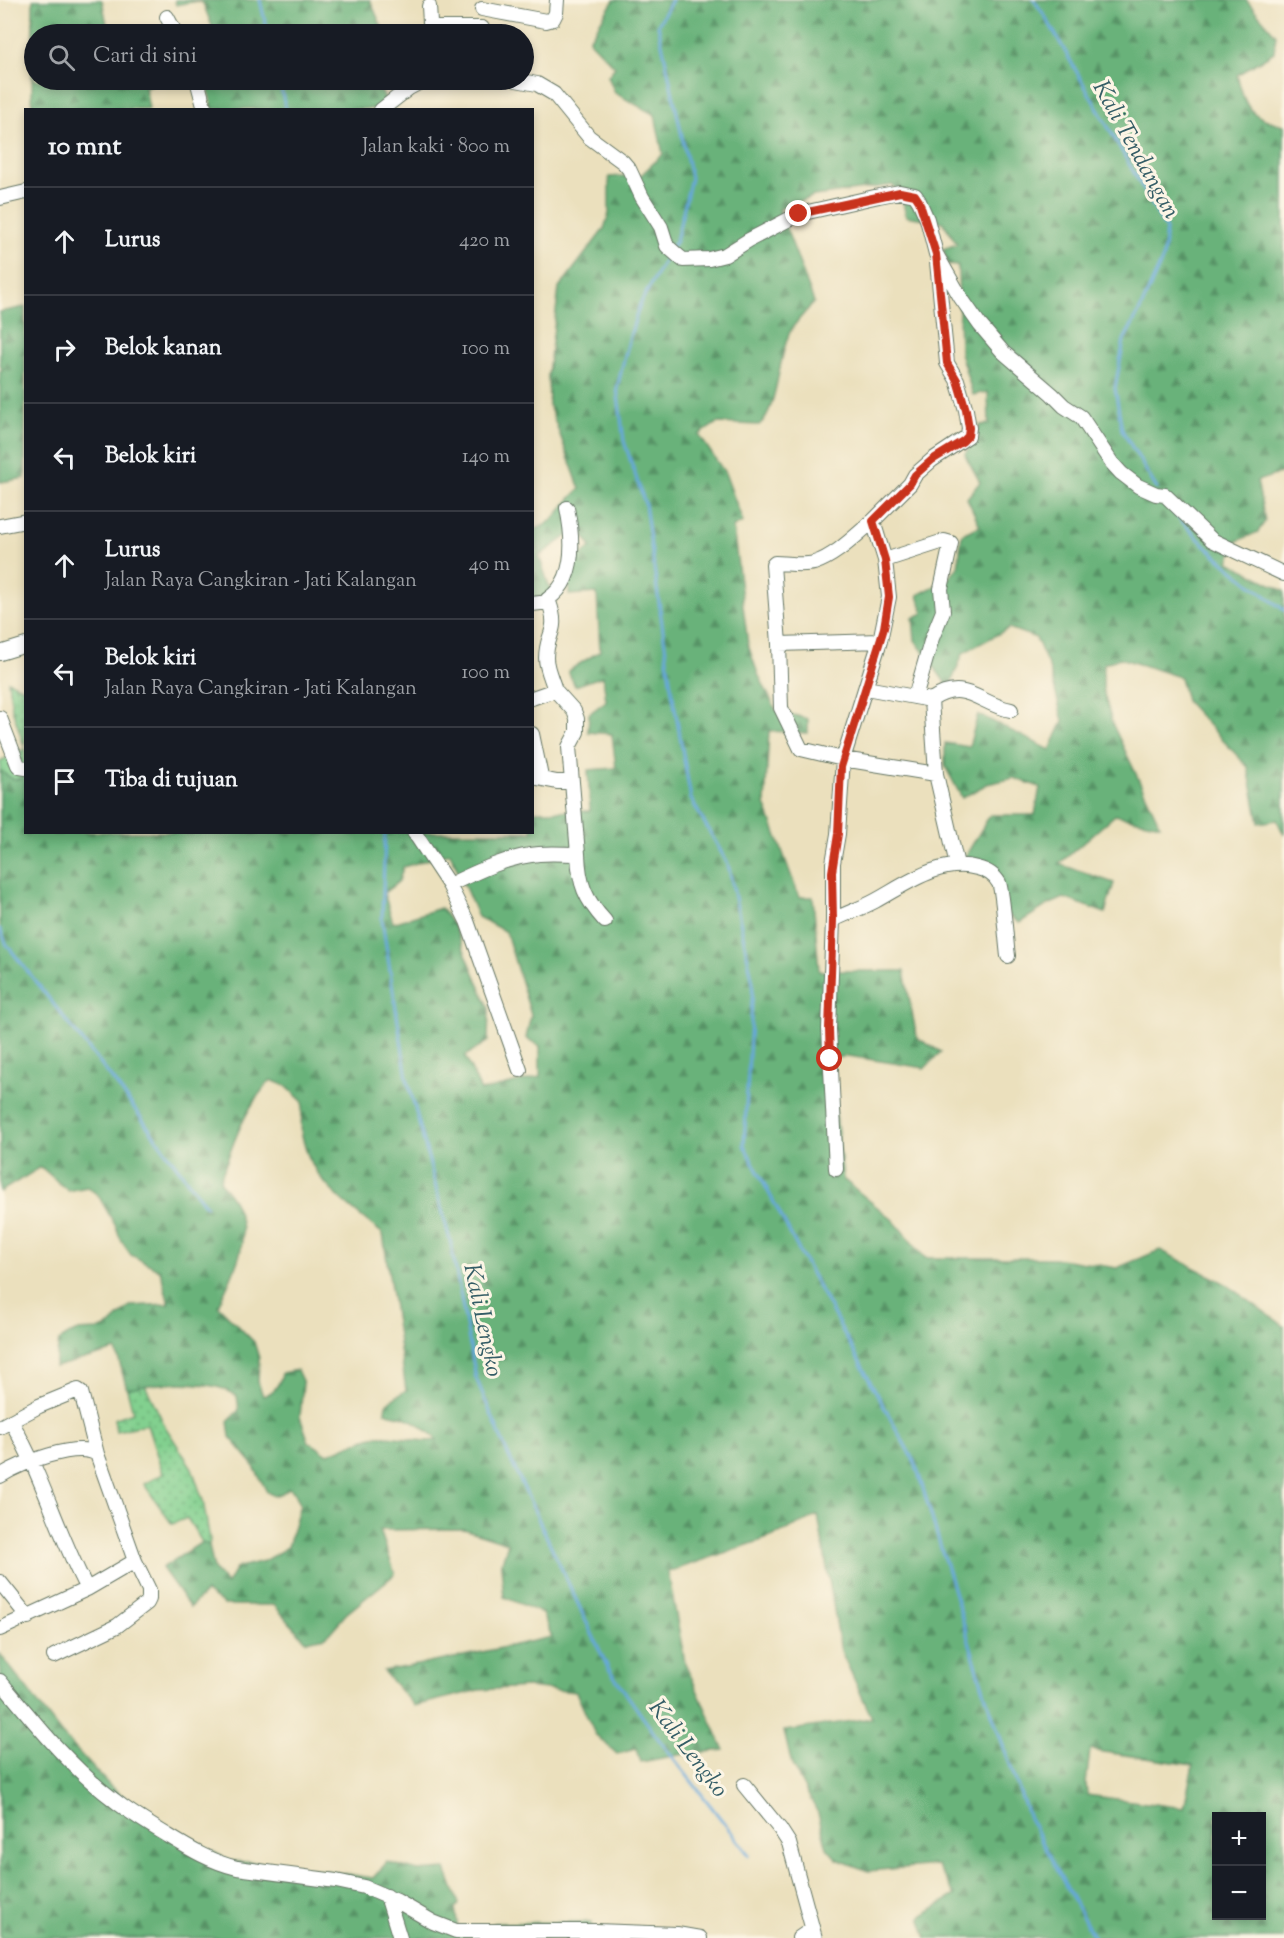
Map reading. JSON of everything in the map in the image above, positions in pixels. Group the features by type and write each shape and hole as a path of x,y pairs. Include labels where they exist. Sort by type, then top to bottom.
{"street":[{"path":"481,24 482,5 546,21 553,19 557,0"},
{"path":"429,6 431,24"},
{"path":"167,16 171,24"},
{"path":"534,83 554,94 589,137 629,169 672,250 683,260 725,255 799,214 900,192 915,195 936,254 960,298 1003,352 1064,406 1081,417 1121,473 1138,486 1160,494 1212,540 1284,574"},
{"path":"200,90 204,108"},
{"path":"384,108 406,90"},
{"path":"0,198 24,192"},
{"path":"936,254 947,363 957,380 966,410 968,436 932,460 873,521 836,550 817,562 809,564 773,564 781,708 798,745 804,750 843,759 936,774"},
{"path":"567,508 572,545 570,560 566,577 559,590 548,599 554,615 554,624 546,658 555,690 573,711 578,723 577,732 569,747 578,870 591,906 605,921"},
{"path":"0,526 24,521"},
{"path":"836,1168 829,1029 833,862 838,834 843,759 880,641 889,597 885,560 873,521"},
{"path":"885,560 944,541 951,543 941,589 943,611 932,638 915,698"},
{"path":"534,604 549,602"},
{"path":"779,644 880,641"},
{"path":"0,653 24,646"},
{"path":"866,688 931,700 946,692 960,690 973,694 996,707 1011,710"},
{"path":"534,697 555,690"},
{"path":"931,700 936,774 957,866"},
{"path":"0,718 18,765 24,768"},
{"path":"534,750 536,777 549,781 572,782"},
{"path":"415,834 448,885 467,921 520,1070"},
{"path":"448,885 514,858 540,854 578,854"},
{"path":"833,920 929,872 969,865 992,874 1000,884 1008,956"},
{"path":"54,1656 117,1626 147,1603 150,1595 135,1561 97,1454 81,1392 78,1390 5,1424 32,1462 66,1548 87,1589"},
{"path":"0,1476 32,1462 77,1450 92,1451 97,1454"},
{"path":"0,1629 87,1589 135,1561"},
{"path":"0,1582 28,1617"},
{"path":"0,1681 46,1735 112,1799 199,1854 222,1864 352,1884 387,1896 433,1922 456,1931 596,1931 676,1934 700,1938"},
{"path":"744,1785 789,1843 813,1933 799,1938"},
{"path":"387,1896 400,1938"}],"green space":[{"path":"33,0 102,0 107,24 33,24"},
{"path":"175,0 370,0 380,24 211,24 203,3 198,1 176,5"},
{"path":"614,0 1246,0 1276,35 1274,52 1237,75 1243,96 1251,110 1263,119 1284,125 1284,472 1257,481 1265,521 1258,532 1237,541 1229,562 1284,591 1284,835 1277,820 1259,823 1248,767 1186,701 1180,677 1120,658 1103,664 1103,690 1112,723 1160,825 1115,815 1059,864 1114,883 1105,913 1064,898 1019,923 1000,908 991,879 962,862 990,815 1035,815 1040,787 1014,778 987,784 962,798 945,766 945,743 969,747 978,714 1050,750 1063,721 1049,667 1036,638 1009,628 963,653 949,688 915,640 913,618 923,613 918,595 948,579 958,567 962,534 980,526 967,498 980,482 965,455 980,425 989,424 988,392 973,395 960,353 958,266 948,265 943,249 957,244 943,222 906,216 902,198 893,185 814,196 779,209 814,302 790,332 770,408 759,425 717,423 699,435 725,473 743,522 733,527 748,645 758,674 776,710 808,719 808,733 769,731 765,804 799,897 813,897 819,971 904,971 917,1038 941,1052 925,1068 848,1056 830,1059 843,1179 893,1220 925,1258 1054,1258 1117,1268 1160,1250 1224,1283 1284,1326 1284,1938 927,1938 920,1917 955,1895 937,1865 868,1871 837,1859 827,1848 818,1813 792,1765 784,1731 872,1718 841,1651 818,1515 771,1537 668,1572 685,1663 724,1750 641,1762 636,1749 617,1754 595,1734 576,1692 528,1687 479,1690 414,1706 383,1671 552,1637 542,1613 504,1597 501,1566 508,1543 464,1529 380,1530 395,1574 346,1614 326,1637 306,1641 274,1605 224,1605 206,1592 190,1607 162,1568 202,1542 209,1545 214,1570 227,1584 236,1568 264,1561 288,1547 300,1504 295,1493 289,1488 274,1496 267,1492 252,1463 230,1437 228,1421 239,1410 237,1396 226,1390 213,1386 184,1383 127,1389 116,1350 55,1367 59,1341 75,1331 98,1330 110,1325 130,1306 169,1304 160,1270 131,1255 98,1195 87,1187 68,1191 41,1167 0,1192 0,771 13,779 24,778 24,834 534,834 534,811 590,811 588,770 616,768 612,734 588,732 589,714 606,701 603,676 575,686 568,671 600,651 597,593 569,595 568,565 591,547 579,528 539,556 552,595 534,599 534,530 554,518 580,489 549,405 548,374 559,288 604,229 609,213 609,177 641,175 663,154 655,115 615,93 608,76 615,67 589,40","holes":["450,853 478,917 506,932 531,1015 526,1038 540,1046 540,1077 481,1091 465,1056 488,1041 489,1008 454,926 441,908 393,923 384,893 399,881 403,867","271,1080 286,1086 303,1102 302,1135 307,1152 322,1180 344,1203 383,1234 406,1390 386,1404 385,1412 414,1421 437,1440 423,1441 377,1436 358,1441 328,1454 309,1442 300,1417 303,1383 297,1370 282,1373 276,1388 263,1396 258,1382 259,1358 254,1342 218,1306 235,1268 242,1244 240,1218 235,1204 220,1180 240,1127 253,1102","1090,1750 1193,1765 1184,1808 1087,1795"]},
{"path":"32,90 145,90 149,108 32,108"},
{"path":"208,90 380,90 385,98 383,108 213,108"},
{"path":"24,307 24,478 0,482 0,371 2,371 0,312"},
{"path":"8,681 24,689 24,746 12,708"},
{"path":"24,749 24,778 13,779 0,771 0,761"},
{"path":"145,1385 166,1428 192,1468 203,1501 209,1545 202,1542 187,1518 172,1524 144,1484 163,1474 147,1424 116,1431 114,1419 133,1412 127,1389"},
{"path":"0,1654 61,1733 111,1787 151,1816 229,1861 282,1864 373,1878 387,1862 418,1871 446,1869 459,1904 455,1909 459,1935 487,1935 493,1923 583,1922 591,1923 593,1938 0,1938"}],"waterway":[{"name":"Kali Lengko","path":"260,0 266,24"},
{"path":"672,0 658,25 691,178 676,241 672,246"},
{"name":"Kali Tendangan","path":"1034,0 1166,229 1163,258 1124,340 1115,388 1122,430 1157,489"},
{"name":"Kali Lengko","path":"281,90 286,108"},
{"path":"669,252 640,304 617,388 624,441 645,504 670,680 691,799 728,864 753,983 744,1145 916,1465 985,1694 1029,1818 1094,1938"},
{"name":"Kali Tendangan","path":"1173,511 1212,552 1284,610"},
{"name":"Kali Lengko","path":"385,834 382,920 407,1078 451,1244 476,1378 507,1452 608,1668 657,1737 749,1855"},
{"path":"0,929 7,945 117,1085 206,1206"}],"route":[{"path":"799,214 900,192 915,195 927,219 936,254 947,363 957,380 969,428 968,436 963,441 932,460 915,475 910,484 873,521 885,560 889,597 884,628 841,767 840,815 832,872 830,1059"}]}
